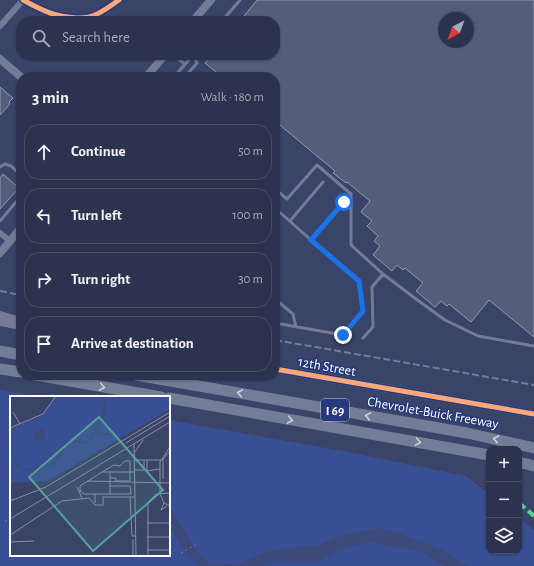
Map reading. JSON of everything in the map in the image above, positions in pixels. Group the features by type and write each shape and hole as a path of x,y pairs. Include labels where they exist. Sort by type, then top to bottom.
{"highway":[{"path":"0,351 16,354"},
{"path":"0,369 16,371"},
{"path":"64,380 155,396"},
{"name":"Chevrolet-Buick Freeway","path":"165,380 468,433 534,448"},
{"name":"I 69","path":"170,398 486,454"},
{"path":"522,463 534,466"}],"street":[{"path":"0,26 23,0 56,16"},
{"path":"95,16 119,0"},
{"path":"197,16 211,0"},
{"path":"0,59 16,73"},
{"path":"150,72 161,60"},
{"path":"0,233 10,241"},
{"path":"0,253 16,234"},
{"path":"0,315 16,320"},
{"path":"0,322 16,325"},
{"name":"12th Street","path":"280,370 534,414"}],"lane":[{"path":"226,16 240,0"},
{"path":"180,60 185,64"},
{"path":"178,72 189,60"},
{"path":"189,72 197,63 196,60"},
{"path":"0,167 5,164 11,166 16,170"},
{"path":"280,193 287,199 317,165 351,194 351,246 384,274 445,320 478,336 534,346"},
{"path":"290,221 323,182"},
{"path":"0,221 16,202"},
{"path":"311,240 344,202"},
{"path":"280,212 359,281 363,311 343,335 280,324"},
{"path":"363,338 373,327 372,287 384,274"},
{"path":"280,303 292,314 296,327"}],"path":[{"path":"5,520 10,524"},
{"path":"181,553 198,543"}],"shaded area":[{"path":"0,390 35,396 10,396 10,556 170,556 170,420 343,451 466,476 486,492 486,554 522,554 522,520 534,530 534,566 0,566"},
{"path":"170,508 198,553 210,563 222,565 239,563 265,552 284,548 318,545 340,536 377,528 399,533 440,549 467,566 444,566 422,552 370,542 337,552 319,562 277,561 262,566 200,566 187,554 170,528"}],"building":[{"path":"257,0 534,0 534,337 489,300 471,322 449,304 447,306 441,301 435,307 416,291 423,283 405,268 403,270 397,265 392,271 373,255 380,246 374,241 378,236 367,226 372,221 361,212 370,201 347,182 346,183 333,173 335,171 280,125 280,72 216,72 205,63 208,60 280,60 280,16 244,16"},
{"path":"0,87 13,98 9,102 10,104 0,115"},
{"path":"3,174 16,185 16,191 0,209 0,178"}],"railway":[{"path":"0,291 16,294"},
{"path":"280,341 534,385"}],"marked path":[{"path":"522,506 534,516"}],"cycle path":[{"path":"23,0 47,12 59,16"},
{"path":"92,16 119,0"},
{"path":"280,370 534,414"}],"route":[{"path":"343,335 363,311 359,281 311,240 344,202"}]}
